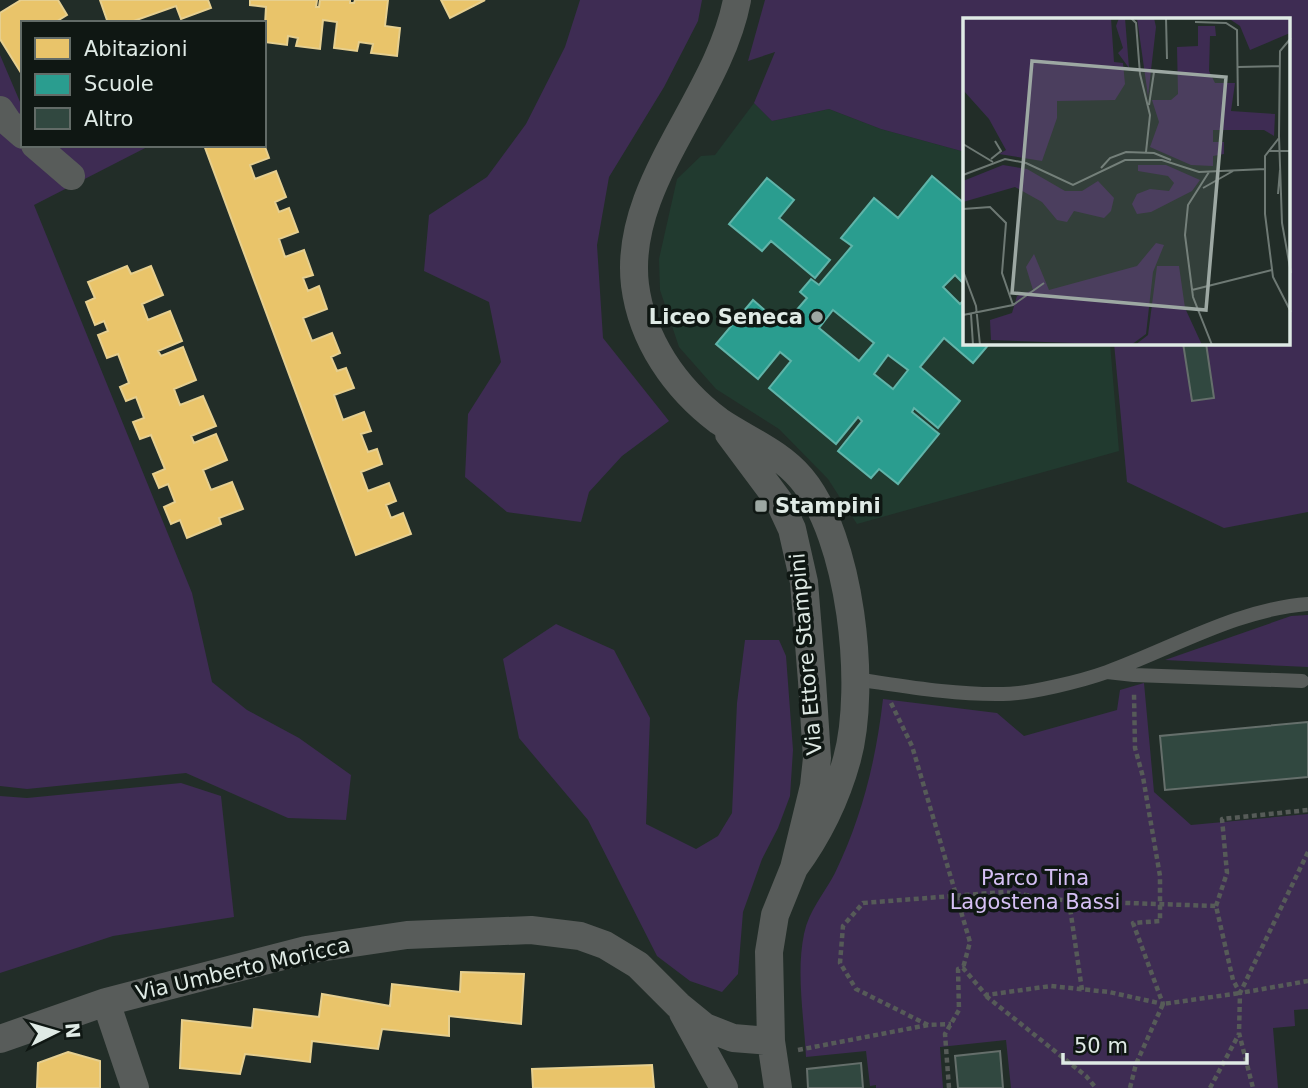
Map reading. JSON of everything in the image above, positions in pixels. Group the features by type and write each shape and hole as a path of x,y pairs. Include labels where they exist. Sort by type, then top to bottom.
{"street":[{"name":"Via Ettore Stampini","path":"737,0 728,36 714,71 643,208 638,226 634,265 638,302 649,338 672,375 719,420 783,509 792,529 801,566 817,758 812,798 794,867 775,915 771,938 768,983 772,1048 778,1088"},
{"path":"0,110 8,122 21,133"},
{"path":"37,147 71,176"},
{"name":"Via Ettore Stampini","path":"719,420 785,463 803,480 824,517 835,544 847,595 855,679 852,738 839,786 820,829 794,867"},
{"name":"Via Umberto Moricca","path":"0,1039 106,1002 333,945 436,933 531,930 580,936 605,945 638,965 678,1005 705,1027 723,1035 772,1048"},
{"path":"106,1002 135,1088"},
{"name":"Via Umberto Moricca","path":"678,1005 724,1088"}],"lane":[{"path":"855,679 952,692 1006,695 1106,672 1241,618 1288,605 1308,604"},
{"path":"1106,672 1134,676 1302,681"}],"path":[{"path":"1130,1088 1136,1064 1163,1004 1133,923 1160,921 1160,876 1143,777 1135,748 1134,676"},
{"path":"883,683 897,719 912,746 970,942 963,968"},
{"path":"1240,993 1233,980 1216,906 1227,873 1222,818 1307,812"},
{"path":"1252,1088 1239,1033 1240,993 1308,852"},
{"path":"928,1025 856,989 840,963 843,926 863,903 1004,892 1069,901 1216,906"},
{"path":"1069,901 1082,990"},
{"path":"963,968 986,995 1086,1076 1096,1088"},
{"path":"949,1088 945,1034 959,1010 958,969 963,968"},
{"path":"986,995 1051,986 1109,992 1163,1004 1308,981"},
{"path":"772,1048 951,1024"},
{"path":"1210,1088 1239,1033"}],"shaded area":[{"name":"Liceo Seneca","path":"754,103 772,121 829,109 881,129 963,151 963,345 1110,345 1119,451 857,524 828,479 779,429 716,389 679,347 660,290 659,259 677,179 701,156 715,155"}],"green space":[{"path":"580,0 702,0 698,21 664,87 609,177 597,245 603,338 669,421 622,456 589,492 581,522 507,512 465,477 468,414 501,362 489,302 424,271 429,215 487,177 526,124 565,47"},
{"path":"765,0 1308,0 1308,512 1224,528 1127,482 1114,345 1290,345 1290,18 963,18 963,151 881,129 829,109 772,121 754,103 775,52 748,61"},
{"path":"0,55 21,104 21,147 147,147 34,205 192,593 212,682 247,710 299,738 351,775 346,820 288,818 186,773 27,789 0,786"},
{"path":"1308,615 1308,667 1165,660 1291,616"},
{"path":"556,624 614,650 650,718 646,824 696,849 718,836 732,813 737,703 745,640 779,640 786,656 793,750 790,796 762,859 743,912 738,974 722,992 690,981 657,956 588,820 519,738 503,659"},
{"name":"Parco Tina Lagostena Bassi","path":"1144,683 1154,792 1191,825 1308,814 1308,1009 1294,1010 1295,1026 1273,1028 1278,1088 1011,1088 1006,1040 940,1047 943,1088 870,1086 866,1051 806,1057 801,980 804,934 813,910 835,873 853,831 872,766 883,699 997,713 1024,736 1117,710 1120,690"},
{"path":"181,783 221,796 234,917 113,936 0,973 0,796 27,798"}],"building: Abitazioni":[{"path":"21,0 58,0 67,15 57,21 21,21 21,73 0,39 0,13"},
{"path":"100,0 208,0 211,8 181,19 176,6 134,21 107,21"},
{"path":"250,0 317,0 316,7 319,7 320,0 350,0 350,3 354,3 355,0 388,0 385,26 400,28 397,56 371,53 373,44 359,42 357,51 334,48 337,22 323,20 320,49 296,46 298,38 288,36 287,45 266,42 266,7 250,5"},
{"path":"441,0 485,0 450,18"},
{"path":"205,147 265,147 269,158 250,165 255,179 276,171 286,197 275,202 279,212 289,208 298,232 279,239 285,257 304,250 313,275 303,278 308,291 319,286 327,309 303,318 312,341 332,333 340,353 331,357 337,371 346,368 354,388 334,395 343,420 364,412 371,431 361,434 368,452 377,449 382,464 361,472 368,491 389,483 396,501 386,505 391,518 403,513 411,534 356,555"},
{"path":"127,266 131,274 151,266 163,295 142,304 148,320 170,311 182,341 158,351 161,356 183,347 196,380 174,389 180,405 203,396 216,426 191,436 194,443 216,434 227,460 203,470 211,490 232,482 243,509 219,518 221,524 187,538 180,520 171,524 164,507 175,502 168,484 159,488 153,474 165,469 151,435 140,439 133,422 144,418 136,397 126,401 120,387 129,383 118,354 107,358 98,335 108,331 104,321 95,325 86,302 95,298 88,282"},
{"path":"461,972 524,974 521,1024 449,1016 449,1036 382,1029 378,1049 312,1041 310,1062 245,1054 240,1074 180,1068 182,1020 252,1028 254,1009 319,1017 322,994 390,1006 392,984 460,992"},
{"path":"68,1052 100,1061 100,1088 37,1088 38,1063"},
{"path":"652,1065 654,1088 533,1088 532,1069"}],"building: Scuole":[{"path":"932,176 963,202 963,283 955,275 943,287 960,304 963,301 963,345 988,345 973,363 944,338 920,367 960,401 938,428 914,408 912,412 939,434 898,484 879,469 871,478 838,451 862,421 858,417 836,444 769,388 791,361 780,352 758,379 716,344 753,300 783,326 807,298 800,292 811,279 819,285 852,246 841,238 874,198 898,218","holes":["833,310 874,343 859,361 819,328","888,355 908,370 893,389 874,374"]},
{"path":"767,178 794,200 779,218 830,260 815,278 771,241 762,251 729,224"}],"building: Altro":[{"path":"1183,345 1206,345 1214,398 1192,401"},
{"path":"1308,722 1308,777 1165,790 1160,736"},
{"path":"1000,1051 1003,1088 958,1088 955,1056"},
{"path":"861,1063 863,1088 808,1088 807,1069"}],"place":[{"name":"Liceo Seneca","path":"817,317"},
{"name":"Stampini","path":"761,506"}]}
